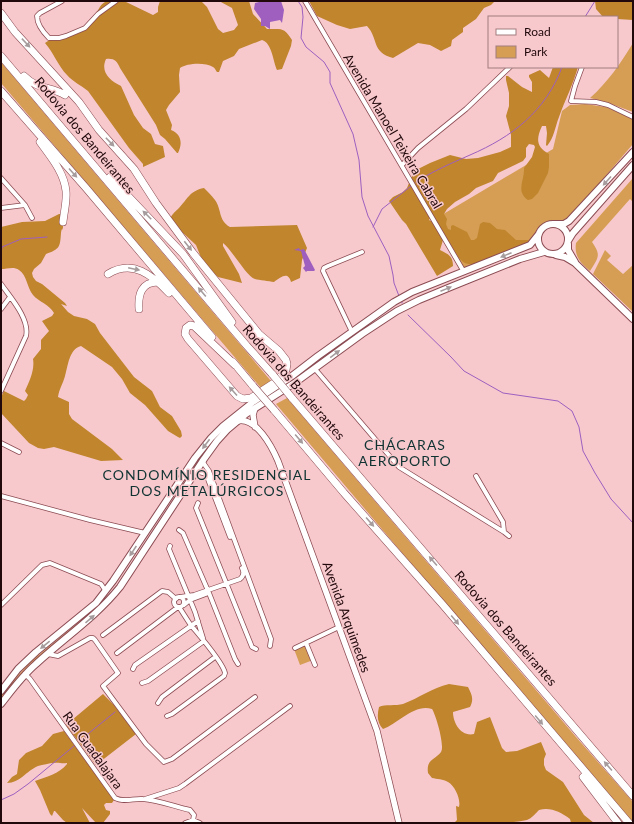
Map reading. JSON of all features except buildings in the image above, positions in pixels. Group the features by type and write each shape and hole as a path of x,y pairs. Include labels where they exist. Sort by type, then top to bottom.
{"highway":[{"path":"1,13 15,32 79,102 99,130 134,169 156,203 182,238 259,334 282,354 287,362 287,367 284,374 277,381 253,397 243,399 237,396 188,339 185,332 186,328 190,325 194,326 235,365"},
{"path":"1,55 33,84 65,94"},
{"name":"Rodovia dos Bandeirantes","path":"1,55 76,144 108,175 183,254 226,313 247,346 633,796"},
{"path":"1,91 86,188 344,493 443,605 557,741 629,823"},
{"path":"15,108 54,162 62,176 66,191 63,222"},
{"path":"108,274 116,269 129,268 146,273 158,282 191,313"},
{"path":"139,309 141,291 144,286 148,283 158,282"},
{"path":"557,741 618,823"}],"main road":[{"path":"1,690 18,669 91,607 125,563 190,466 211,438 234,416 388,306 412,292 530,245 540,231 547,225 564,224 569,221 633,152"},
{"path":"556,254 563,251 573,233 633,165"},
{"path":"555,224 564,228 568,237 568,250 576,264"},
{"path":"538,235 538,245 544,252 565,257 576,264 633,319"},
{"path":"1,704 25,674 89,620 110,600 202,461 217,441 235,422 255,407 316,369 362,334 407,305 520,259 544,252"},
{"path":"464,272 468,276 475,277"},
{"path":"371,328 375,322 390,312 391,309 388,306"},
{"path":"352,332 355,334 362,334"},
{"path":"255,407 253,415 255,427"},
{"path":"235,422 243,420 255,427"},
{"name":"Avenida Arquimedes","path":"255,427 271,446 278,461 340,627 377,731 399,823"},
{"path":"190,466 202,461"},
{"path":"125,563 124,572 127,575"},
{"path":"105,590 110,600"}],"street":[{"path":"62,1 44,10 37,16 38,23 42,30 50,38 59,38 85,28 98,14 116,1"},
{"name":"Avenida Manoel Teixeira Cabral","path":"305,1 464,272"},
{"path":"402,165 418,148 466,109 509,68"},
{"path":"582,68 571,100 596,102 608,105 633,117"},
{"path":"1,178 25,205 32,218"},
{"path":"1,208 25,205"},
{"path":"352,332 323,271 324,268 328,266 362,252"},
{"path":"1,284 24,319 27,331 1,392"},
{"path":"1,309 10,297"},
{"path":"316,369 399,467 509,536"},
{"path":"1,443 19,452"},
{"path":"202,461 209,470 271,639 270,646"},
{"path":"196,471 206,474 243,571 242,577 228,585"},
{"path":"476,476 503,522 504,532"},
{"path":"1,496 145,533"},
{"path":"198,503 196,508 252,647 256,649"},
{"path":"179,530 183,533 238,664"},
{"path":"170,546 169,549 198,621 203,640"},
{"path":"1,605 42,565 50,563 101,584 105,590"},
{"path":"116,652 190,600 248,578"},
{"path":"103,635 162,591 168,592 184,600 180,606"},
{"path":"167,716 172,714 224,676 225,673 225,670 191,625 180,606 174,604 178,598 208,592"},
{"path":"133,669 135,666 198,621"},
{"path":"295,648 340,627"},
{"path":"48,654 58,656 90,638 93,638 118,673 103,686 146,744 164,762 172,759 255,697"},
{"path":"142,683 148,681 203,640"},
{"path":"306,643 315,665"},
{"path":"158,703 162,696 215,657"},
{"name":"Rua Guadalajara","path":"25,674 115,798 126,801 144,799 190,810 194,815 193,820"},
{"path":"144,799 179,788 290,706"},
{"path":"185,823 193,820 200,823"}],"green space":[{"path":"633,43 633,112 590,98 602,86 616,68 618,68 618,65"},
{"path":"1,62 271,381 261,388 1,83"},
{"path":"585,104 606,107 633,119 633,144 573,214 567,219 558,222 547,222 539,227 533,238 526,245 468,269 464,268 435,219 553,149 562,111 570,105"},
{"path":"633,178 633,202 630,199 592,242 597,250 598,256 590,271 577,256 576,243"},
{"path":"605,250 611,256 607,260 623,274 633,265 633,312 593,274"},
{"path":"287,398 633,802 633,823 524,697 276,404"},
{"path":"101,604 99,610 30,664 1,700 1,695 29,663"},
{"path":"306,643 313,660 300,665 294,649"}],"shaded area":[{"path":"107,1 124,1 153,15 158,12 160,1 201,1 207,7 218,29 223,33 234,30 238,25 232,8 219,1 249,1 253,14 267,29 279,29 287,33 292,40 291,46 282,69 277,70 270,48 262,40 239,49 234,56 223,61 219,72 217,72 214,67 210,65 201,64 187,65 180,68 180,92 166,110 172,125 171,130 179,136 181,142 178,153 160,135 156,125 115,60 106,59 104,68 107,76 113,82 121,86 134,115 143,128 151,134 155,144 163,146 165,157 143,167 143,164 129,148 88,91 67,75 45,43 51,39 57,39 89,24 101,5"},
{"path":"263,1 281,1 284,10 282,23 280,20 270,22 270,29 265,26 261,26 261,19 254,9 255,3"},
{"path":"309,1 495,1 491,5 484,8 476,19 463,28 463,32 452,40 451,46 441,51 430,45 418,43 393,58 378,49 371,31 367,26 350,29 337,25 317,16"},
{"path":"595,1 633,1 633,20 618,19 618,16 602,16 596,9"},
{"path":"553,68 578,68 553,136 547,146 546,126 542,126 540,131 538,142 539,145 549,154 549,167 548,173 538,193 532,199 528,200 524,197 521,189 524,168 532,157 535,147 534,145 529,144 526,148 526,157 523,161 498,173 493,181 476,188 455,202 444,214 447,219 446,224 448,229 451,230 451,226 453,225 467,232 471,240 477,238 480,224 483,222 490,223 497,229 505,230 516,240 528,240 529,242 489,261 468,264 459,258 436,221 433,218 430,218 429,220 433,222 443,240 440,250 450,256 453,263 453,266 437,276 406,224 389,201 407,188 411,178 418,169 430,163 450,155 466,159 478,158 500,152 511,147 511,135 506,116 509,106 509,93 506,76 532,92 532,82 529,75 540,70 549,78"},
{"path":"204,188 215,200 222,218 230,227 297,225 307,248 302,260 300,278 291,282 286,276 274,282 255,279 248,274 227,246 223,243 223,246 239,274 242,283 218,277 204,265 196,245 170,219 192,193"},
{"path":"61,214 63,224 60,244 57,249 46,254 41,263 34,269 32,273 33,277 36,281 42,284 65,303 67,306 61,304 68,312 74,316 87,319 95,324 100,333 134,377 152,391 160,407 172,416 181,431 182,436 180,438 168,431 145,405 130,393 122,379 112,367 81,346 71,354 58,397 69,402 69,414 72,419 112,449 123,460 101,461 54,447 44,449 38,448 29,443 1,413 1,397 4,391 24,401 26,399 28,395 25,391 32,372 33,359 41,349 41,340 49,331 42,321 52,316 54,313 49,307 33,295 22,272 13,268 1,269 1,227 22,222 45,221"},
{"path":"299,248 300,250 304,249 315,270 314,271 306,272 303,268 305,266 301,251 294,250"},
{"path":"449,684 468,687 471,695 472,702 470,707 453,712 456,725 462,731 469,734 474,734 477,722 490,717 502,748 506,752 517,751 541,742 546,754 544,765 546,770 563,782 584,815 594,823 571,823 570,819 563,814 548,809 543,809 539,810 527,820 491,823 454,823 457,820 456,806 459,807 457,793 451,784 432,778 428,773 428,765 439,755 442,749 440,730 432,709 426,708 413,711 383,729 379,722 378,716 379,707 403,704"},
{"path":"103,694 114,705 136,734 96,765 66,725"},
{"path":"64,731 114,800 112,803 106,803 104,805 106,810 110,811 110,814 103,823 96,823 82,808 90,823 67,823 55,811 52,816 50,814 35,781 56,773 67,763 52,763 38,766 16,781 7,783 17,774 19,760 26,753 42,746 53,734"}],"waterway":[{"path":"298,1 302,7 303,17 301,38 306,47 324,62 330,72 330,83 353,134 359,160 362,197 368,216 389,256 394,283 399,296"},
{"path":"586,16 595,1"},
{"path":"416,182 429,174 500,140 526,121 547,97 562,68"},
{"path":"373,227 382,209 411,186"},
{"path":"1,253 2,247 21,239 47,237"},
{"path":"408,315 464,371 503,393 558,401 572,411 579,427 583,451 611,499 633,523"},
{"path":"83,738 115,712"},
{"path":"1,800 14,794 28,784 74,746"}],"district":[{"name":"CHÁCARAS AEROPORTO","path":"405,454"},
{"name":"CONDOMÍNIO RESIDENCIAL DOS METALÚRGICOS","path":"207,484"}]}
